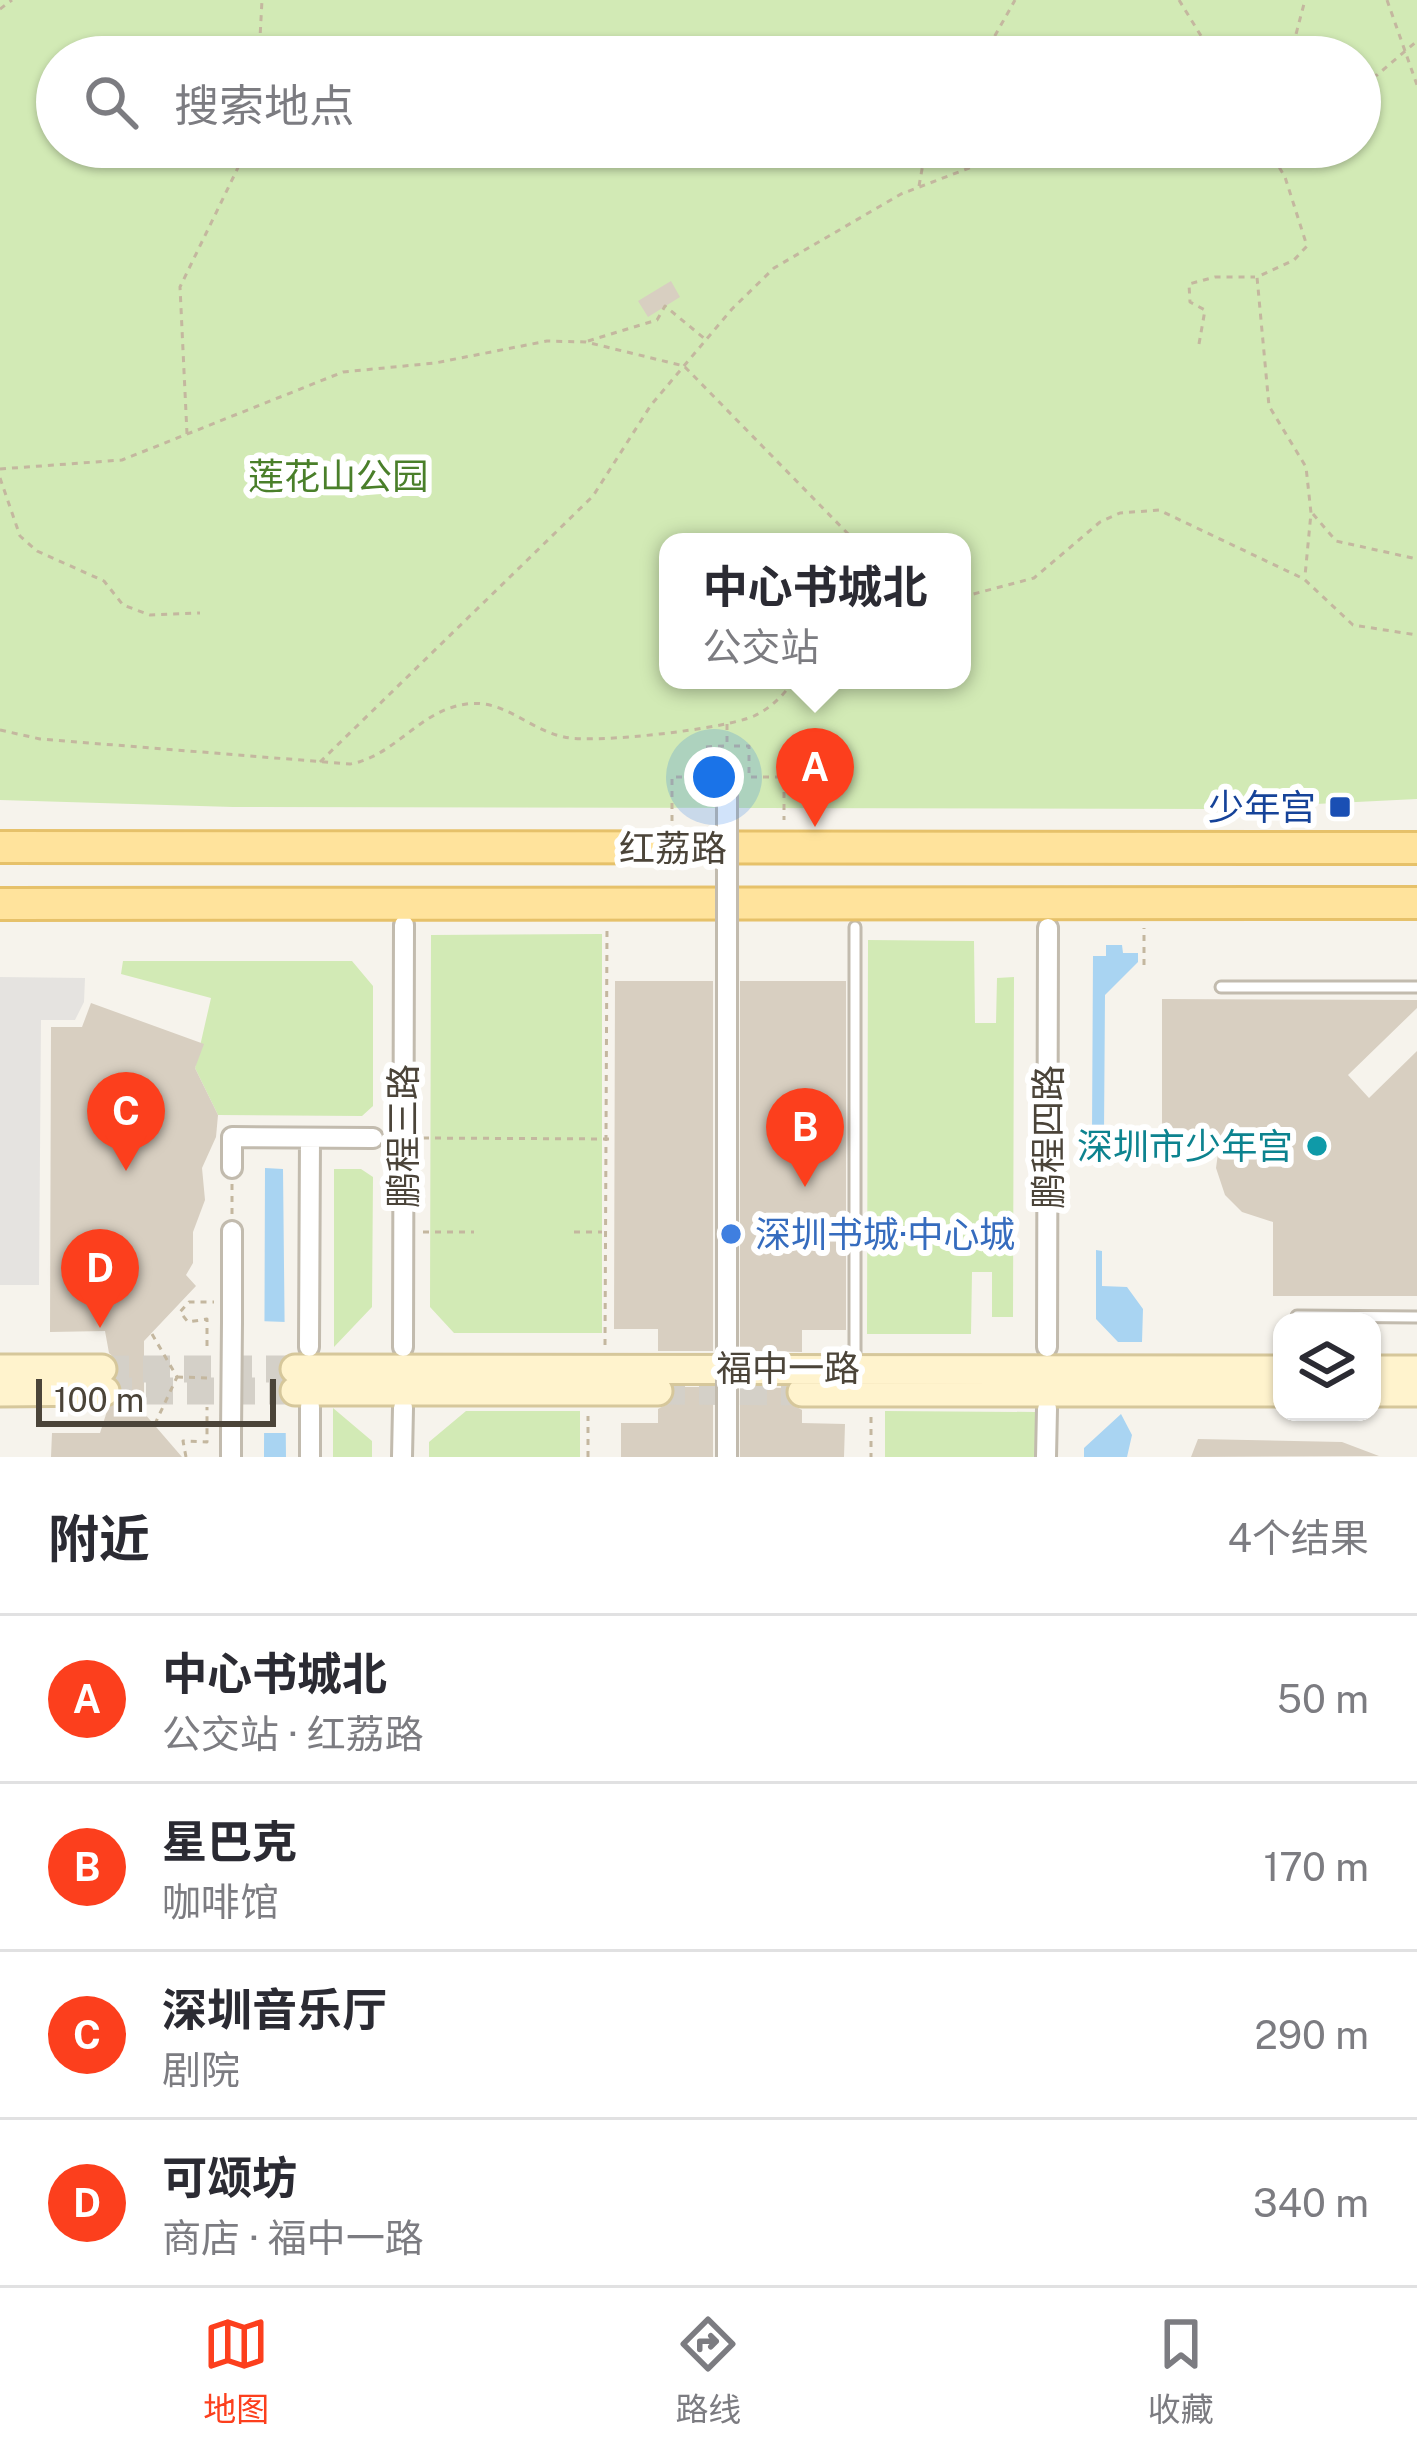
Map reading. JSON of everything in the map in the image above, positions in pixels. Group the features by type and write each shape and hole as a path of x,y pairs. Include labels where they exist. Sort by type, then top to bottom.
{"main road":[{"name":"红荔路","path":"0,847 1417,848"},
{"name":"红荔路","path":"0,904 1417,903"}],"street":[{"path":"727,755 727,1457"},
{"name":"鹏程三路","path":"403,1347 404,926"},
{"name":"鹏程四路","path":"1047,1347 1048,928"},
{"path":"232,1168 232,1137 373,1138"},
{"path":"310,1138 302,1379 310,1457"},
{"path":"231,1457 232,1231"},
{"name":"福中一路","path":"302,1379 855,1368 1273,1370"},
{"path":"0,1369 104,1380 0,1392"},
{"path":"1381,1370 1417,1370"},
{"path":"302,1379 658,1391"},
{"name":"福中一路","path":"802,1392 1273,1392"},
{"path":"1381,1392 1417,1392"},
{"path":"403,1408 403,1457"},
{"path":"1046,1409 1046,1457"}],"lane":[{"path":"855,927 855,1368"},
{"path":"1221,987 1417,987"},
{"path":"1381,1317 1417,1317"}],"path":[{"path":"0,9 12,0"},
{"path":"260,36 262,0"},
{"path":"994,36 1015,0"},
{"path":"1179,0 1201,36"},
{"path":"1295,36 1304,0"},
{"path":"1387,0 1417,85"},
{"path":"1381,73 1417,40"},
{"path":"188,436 179,287 238,168"},
{"path":"919,188 922,168"},
{"path":"320,762 593,496 651,405 774,268 825,234 970,168"},
{"path":"1199,344 1205,310 1190,302 1189,284 1215,277 1257,277 1294,260 1306,246 1280,168"},
{"path":"1257,277 1269,406 1306,467 1311,513 1304,579"},
{"path":"586,342 657,320 665,306 706,340"},
{"path":"0,469 122,460 343,372 435,363 547,341 586,342 684,366 847,533"},
{"path":"0,478 20,536 37,551 74,563 104,581 123,605 150,615 200,613"},
{"path":"971,595 1034,578 1100,522 1144,510 1180,517 1304,579 1353,625 1417,635"},
{"path":"1311,513 1336,541 1417,559"},
{"path":"0,730 40,739 320,762 371,760 452,707 492,703 560,736 597,741 727,722 767,709 786,689"},
{"path":"727,722 727,755"},
{"path":"672,820 672,777 704,777 704,746 727,755 749,746 749,777 784,777 784,820"},
{"path":"605,1347 607,926"},
{"path":"1144,928 1144,965"},
{"path":"404,1138 614,1139"},
{"path":"232,1168 232,1231"},
{"path":"403,1232 474,1232"},
{"path":"574,1232 606,1232"},
{"path":"207,1346 207,1319 181,1317 188,1302 232,1312"},
{"path":"152,1334 177,1377"},
{"path":"177,1377 231,1378"},
{"path":"154,1426 177,1377"},
{"path":"186,1457 182,1443 207,1442 207,1407"},
{"path":"588,1457 589,1408"},
{"path":"871,1409 871,1457"}],"green space":[{"name":"莲花山公园","path":"0,0 1417,0 1417,799 1214,809 233,807 0,800"},
{"path":"602,934 602,1333 454,1333 430,1307 431,935"},
{"path":"868,940 974,941 975,1023 996,1023 997,978 1014,977 1013,1317 992,1317 992,1272 972,1272 971,1334 867,1334"},
{"path":"123,961 352,961 373,986 373,1106 362,1116 218,1115 195,1068 211,998 121,974"},
{"path":"334,1169 361,1169 373,1177 372,1307 334,1347"},
{"path":"333,1408 372,1441 372,1457 333,1457"},
{"path":"466,1411 580,1411 580,1457 429,1457 429,1442"},
{"path":"885,1411 1035,1412 1035,1457 885,1457"}],"shaded area":[{"path":"0,977 85,978 84,1002 75,1020 41,1020 39,1285 0,1285"}],"water":[{"path":"1106,945 1122,945 1123,953 1138,953 1138,962 1105,995 1104,1133 1092,1133 1093,956 1106,956"},
{"path":"265,1168 283,1169 286,1457 264,1457"},
{"path":"1096,1250 1102,1251 1102,1286 1127,1287 1143,1309 1142,1342 1118,1342 1096,1319"},
{"path":"1121,1414 1132,1435 1127,1457 1084,1457 1084,1448"}],"pier":[{"path":"258,1321 286,1322 286,1433 258,1433"}],"building":[{"path":"671,281 680,297 648,317 638,301"},
{"path":"615,981 713,981 713,1351 658,1351 658,1329 614,1329"},
{"path":"740,981 846,981 846,1330 802,1330 802,1352 740,1351"},
{"name":"深圳市少年宫","path":"1162,999 1417,1000 1417,1008 1348,1075 1369,1098 1417,1051 1417,1296 1273,1296 1273,1222 1242,1212 1225,1195 1216,1168 1220,1139 1162,1127"},
{"path":"91,1003 204,1044 195,1068 218,1115 216,1137 202,1168 205,1200 193,1232 193,1263 186,1275 196,1286 144,1341 144,1413 182,1457 51,1457 52,1433 100,1433 108,1408 123,1392 118,1361 109,1353 105,1331 50,1332 51,1027 82,1027"},
{"path":"675,1387 713,1387 713,1457 621,1457 621,1423 658,1423 658,1409 673,1401"},
{"path":"740,1387 785,1388 787,1402 802,1410 802,1423 845,1424 844,1457 740,1457"},
{"path":"1198,1439 1342,1442 1379,1456 1191,1457"}],"tunnel":[{"path":"102,1369 295,1369"},
{"path":"105,1391 295,1391"},
{"path":"658,1391 802,1392"}],"place":[{"name":"少年宫","path":"1340,807"},
{"name":"中心书城北","path":"815,827"},
{"name":"深圳市少年宫","path":"1317,1146"},
{"name":"深圳音乐厅","path":"126,1171"},
{"name":"星巴克","path":"805,1187"},
{"name":"深圳书城·中心城","path":"731,1234"},
{"name":"可颂坊","path":"100,1328"}]}
